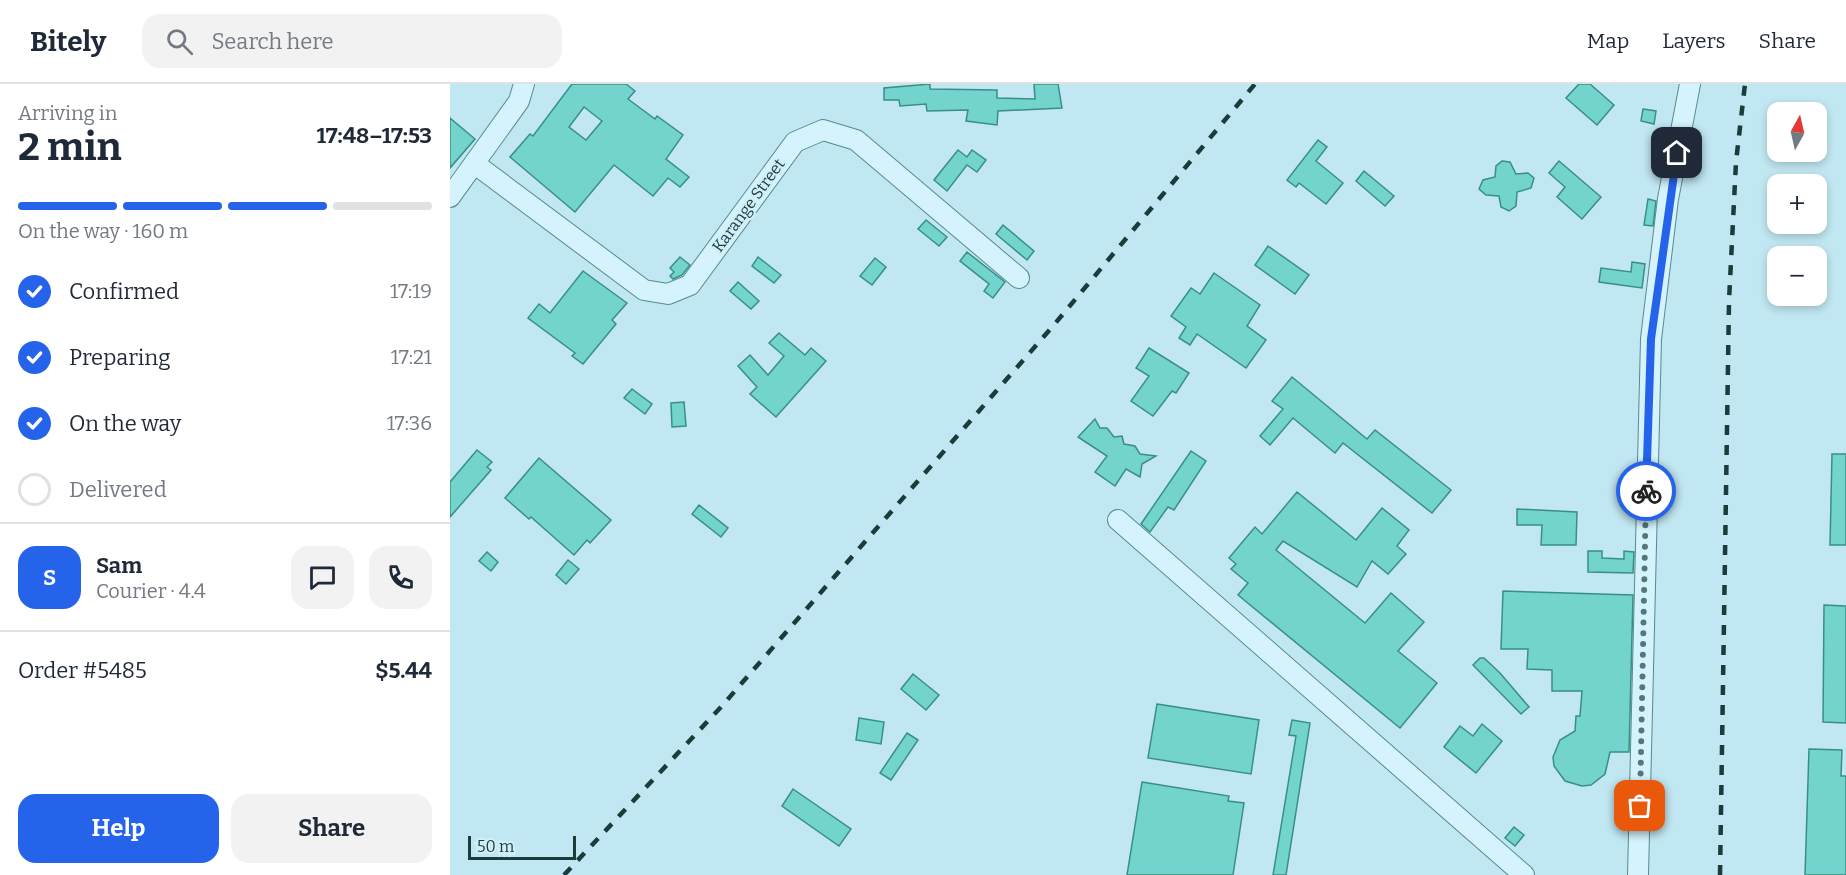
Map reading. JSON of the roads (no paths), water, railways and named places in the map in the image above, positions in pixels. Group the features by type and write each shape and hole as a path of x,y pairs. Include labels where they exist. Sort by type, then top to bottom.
{"street":[{"path":"450,197 476,164 519,100 524,84"},
{"path":"1638,875 1651,339 1668,199 1690,84"},
{"name":"Karange Street","path":"476,164 644,290 668,294 690,285 795,142 823,130 856,140 1019,278"},
{"path":"1118,520 1524,875"}],"railway":[{"path":"564,875 721,707 1053,326 1255,84"},
{"path":"1720,875 1729,301 1736,162 1745,84"}]}
